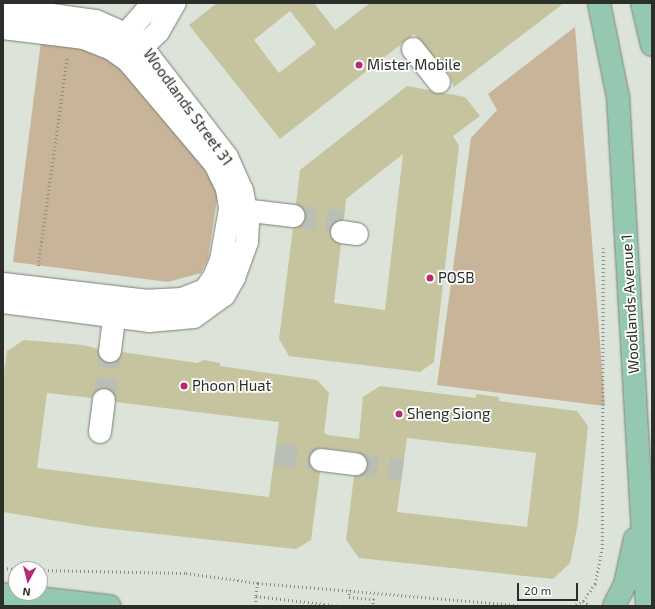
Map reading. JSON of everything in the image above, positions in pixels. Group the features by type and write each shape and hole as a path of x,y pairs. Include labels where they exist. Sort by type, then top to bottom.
{"main road":[{"name":"Woodlands Avenue 1","path":"599,3 618,97 640,511 647,606"},
{"path":"642,3 652,45"},
{"path":"614,606 629,570 640,511"},
{"path":"3,594 109,606"}],"street":[{"path":"125,32 146,11 170,3"},
{"path":"128,52 158,32 175,3"},
{"name":"Woodlands Street 31","path":"3,8 69,27 84,38 128,52 227,157 242,190 239,215 247,242 234,278 224,295 194,317 172,321 116,307 3,284"},
{"name":"Woodlands Street 31","path":"3,28 69,27 110,24 125,32 128,52"},
{"path":"413,49 439,82"},
{"path":"239,215 293,221"},
{"name":"Woodlands Street 31","path":"3,302 116,307"},
{"path":"110,351 116,307"},
{"path":"100,432 104,400"},
{"path":"321,460 356,464"}],"path":[{"path":"37,274 69,27"},
{"path":"572,606 583,601 595,584 602,549 604,239"},
{"path":"48,570 186,573 258,583 527,606"},
{"path":"255,606 258,583"},
{"path":"350,590 349,597 374,599"},
{"path":"373,606 375,592"},
{"path":"256,596 339,606"},
{"path":"583,601 590,606"}],"shaded area":[{"path":"575,27 605,406 437,385 471,138 497,110 488,94"},
{"path":"41,41 93,48 116,57 219,186 208,259 201,273 168,282 13,262"}],"building":[{"path":"217,3 314,3 335,30 370,3 564,3 454,87 449,74 414,34 280,139 189,25","holes":["290,11 316,44 279,73 254,40"]},
{"path":"407,86 465,97 480,116 453,136 459,146 434,362 420,372 289,356 279,339 293,228 299,227 306,218 305,211 296,204 300,170","holes":["403,154 385,310 334,303 341,244 331,237 332,225 344,220 346,199"]},
{"path":"24,340 83,345 98,349 99,356 108,363 115,362 122,352 197,363 204,360 220,363 220,366 317,380 329,393 324,433 328,435 359,439 363,397 380,386 476,398 476,394 499,397 499,401 577,411 588,426 578,523 570,563 553,579 359,558 346,540 354,476 366,472 368,459 357,452 322,448 316,449 309,458 310,465 320,472 311,540 296,549 94,527 3,512 3,379 7,351","holes":["105,388 112,390 116,402 279,422 269,497 37,468 47,393 92,398 94,392","407,438 536,453 527,527 397,512"]}],"tunnel":[{"path":"294,216 343,222"},
{"path":"104,400 110,351"},
{"path":"275,454 321,460"},
{"path":"356,464 403,470"}],"place":[{"name":"Mister Mobile","path":"359,65"},
{"name":"POSB","path":"430,278"},
{"name":"Phoon Huat","path":"184,386"},
{"name":"Sheng Siong","path":"399,414"}]}
